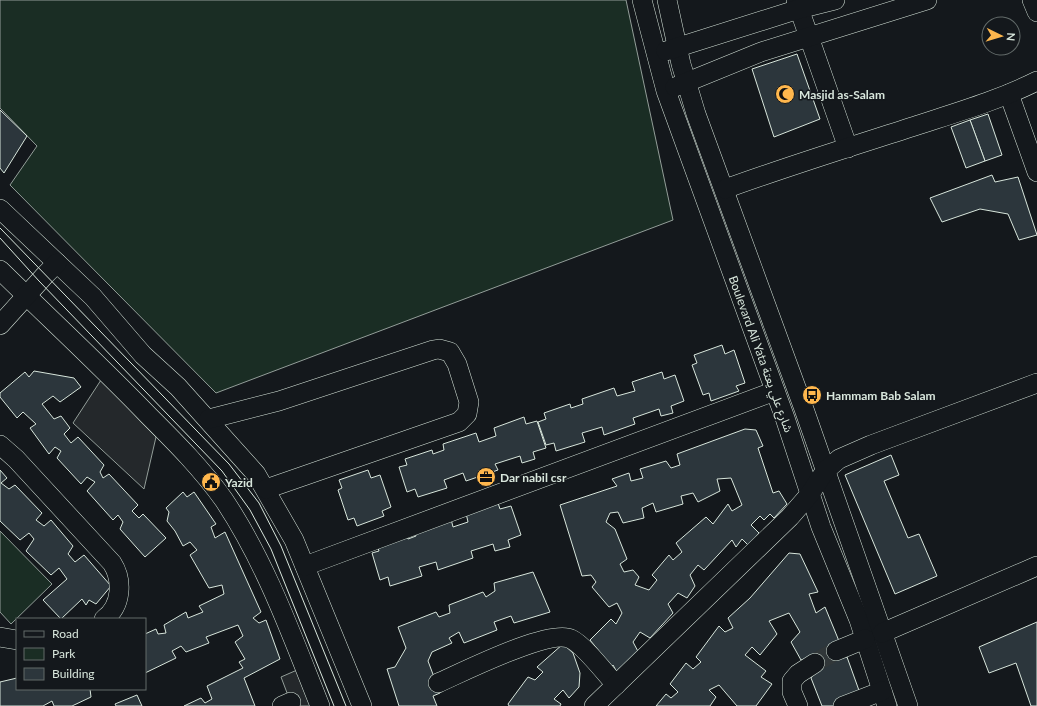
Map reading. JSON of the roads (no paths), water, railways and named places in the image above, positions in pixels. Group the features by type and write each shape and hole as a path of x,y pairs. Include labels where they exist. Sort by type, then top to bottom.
{"street":[{"name":"Boulevard Ali Yata شارع علي يعتة","path":"642,0 655,54 666,91 810,494 874,636 908,706"},
{"name":"Boulevard Ali Yata شارع علي يعتة","path":"667,0 686,81 700,126 804,409 825,471 874,636 885,698"},
{"path":"655,54 678,48 798,4 835,0"},
{"path":"666,91 686,81 761,52 927,0"},
{"path":"1032,0 1037,12"},
{"path":"798,4 848,148"},
{"path":"724,190 1009,94 1037,81"},
{"path":"1009,94 1037,172"},
{"path":"0,209 93,297 143,355 178,387 209,419 241,456 266,489 294,540 362,706"},
{"path":"0,325 57,263"},
{"path":"0,270 124,390 211,482 254,552 280,609 320,706"},
{"path":"209,419 279,401 433,350 444,350 454,356 469,402 467,414 459,422 266,489"},
{"path":"594,706 790,518 810,494 825,471 839,459 1037,383"},
{"path":"305,566 774,391"},
{"path":"0,445 16,459 114,566 119,576 120,591 116,603 105,618"},
{"path":"836,651 1037,566"},
{"path":"438,683 541,640 565,636 575,641 616,685"},
{"path":"0,637 16,640"},
{"path":"798,706 792,692 792,681 798,674 815,664"},
{"path":"843,706 885,698"}],"tunnel":[{"path":"815,663 836,651"}],"tram line":[{"path":"0,228 229,464 259,503 281,546 346,706"},
{"path":"0,238 39,281 222,471 250,510 271,549 334,706"}],"place":[{"name":"Masjid as-Salam","path":"785,94"},
{"name":"Hammam Bab Salam","path":"812,395"},
{"name":"Dar nabil csr","path":"486,477"},
{"name":"Yazid","path":"211,482"}]}
